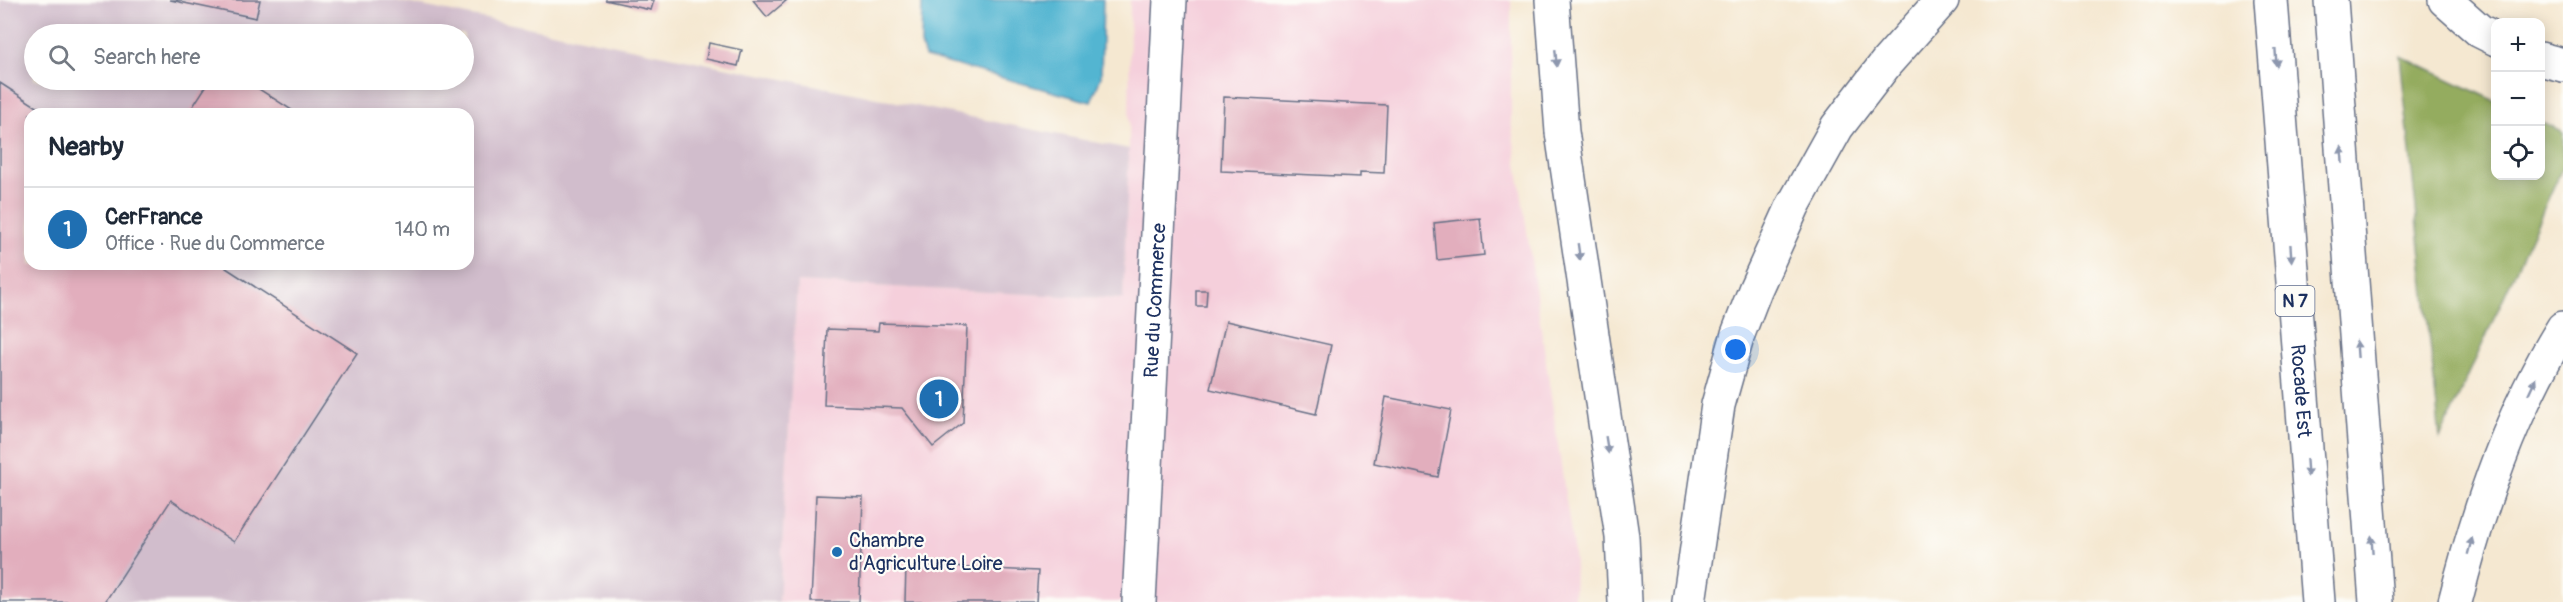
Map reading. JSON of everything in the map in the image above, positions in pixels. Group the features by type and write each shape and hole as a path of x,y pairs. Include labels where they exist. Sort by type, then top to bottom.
{"main road":[{"name":"Rue du Commerce","path":"1139,602 1170,0"},
{"path":"1552,0 1562,132 1622,537 1625,602"},
{"path":"1689,602 1718,405 1738,334 1755,290 1793,206 1837,127 1887,62 1942,0"},
{"name":"Rocade Est","path":"2271,0 2318,602"},
{"path":"2331,0 2376,602"},
{"path":"2445,0 2480,31 2491,36"},
{"path":"2545,61 2563,65"},
{"path":"2455,602 2477,521 2507,439 2544,359 2563,328"}],"shaded area":[{"path":"0,0 393,0 1129,149 1123,299 797,282 779,602 0,602"},
{"path":"1130,0 1511,0 1511,121 1575,561 1574,602 779,602 797,282 1123,299 1129,149"}],"green space":[{"path":"2400,56 2491,99 2491,180 2545,180 2545,124 2563,133 2563,166 2440,438"}],"water":[{"path":"922,0 1103,0 1101,77 1091,102 925,57 921,45"}],"building":[{"path":"170,0 260,0 256,18"},
{"path":"605,0 654,0 651,10"},
{"path":"753,0 787,0 767,17"},
{"path":"709,43 742,50 738,66 706,59"},
{"path":"0,83 39,108 24,108 24,270 229,270 357,353 234,542 171,500 105,602 0,602"},
{"path":"204,90 261,90 289,108 192,108"},
{"path":"1224,97 1387,105 1384,173 1360,172 1360,177 1221,171"},
{"path":"1480,218 1484,255 1437,260 1434,223"},
{"path":"1196,290 1207,290 1206,306 1196,306"},
{"path":"1226,321 1331,345 1316,414 1210,389"},
{"path":"879,323 967,326 963,423 933,447 902,408 824,405 827,329 878,331"},
{"path":"1386,397 1451,410 1438,477 1374,463"},
{"path":"816,495 863,497 859,602 811,602"},
{"path":"906,565 1038,571 1036,602 905,602"}],"place":[{"name":"CerFrance","path":"939,399"},
{"name":"Chambre d'Agriculture Loire","path":"837,552"}]}
